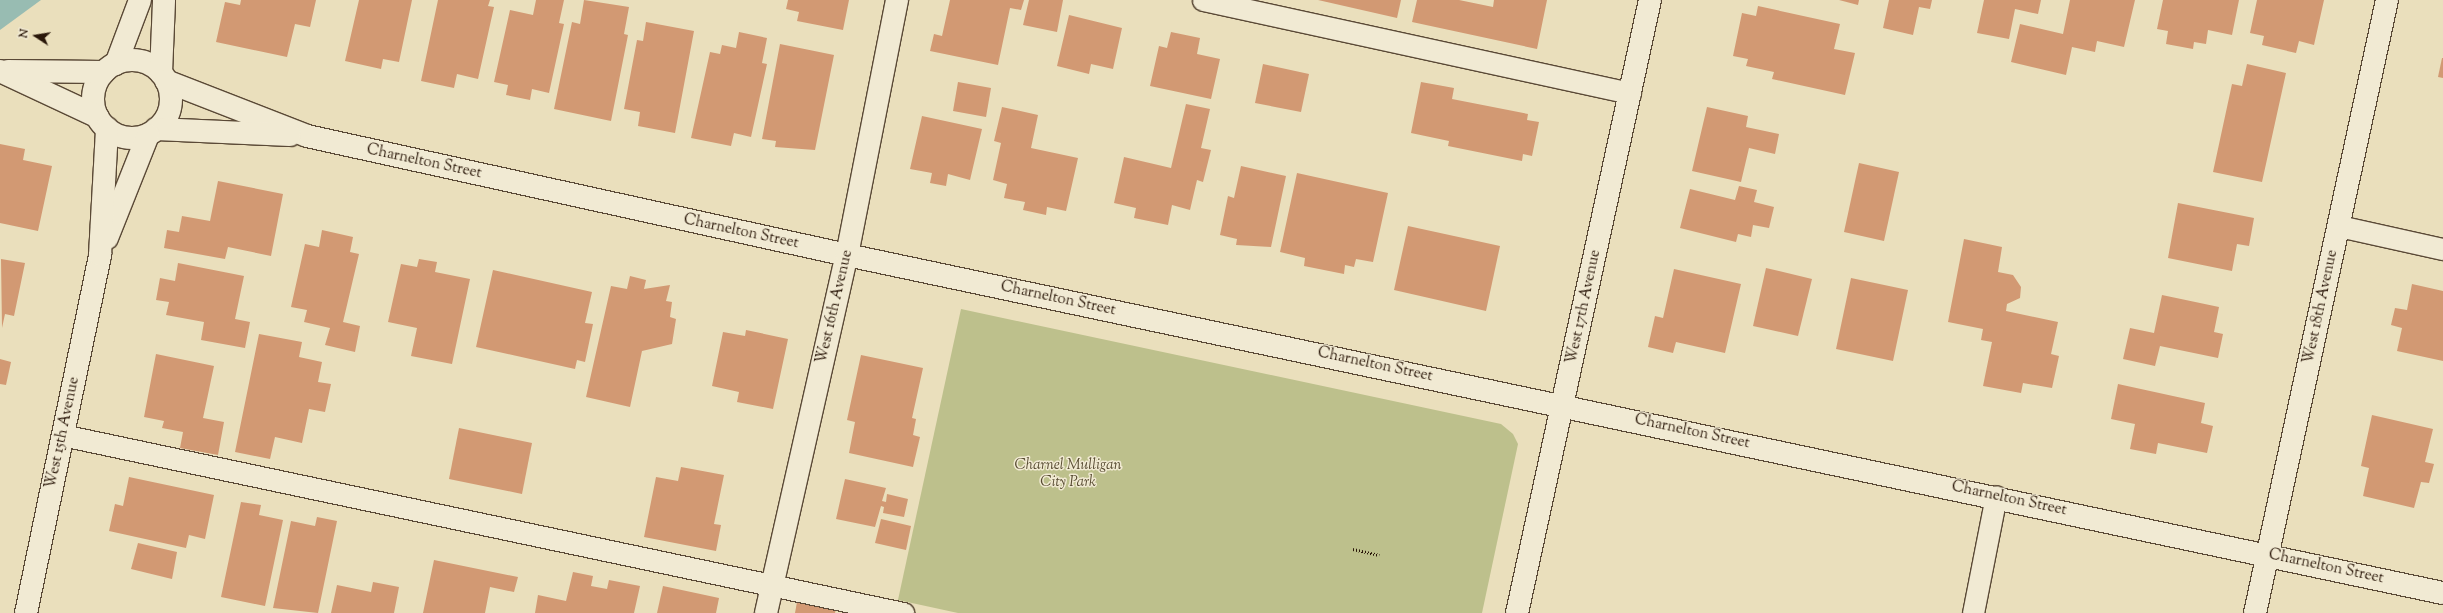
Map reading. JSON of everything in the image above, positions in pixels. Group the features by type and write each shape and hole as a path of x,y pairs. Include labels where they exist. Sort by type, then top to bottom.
{"street":[{"path":"103,123 94,93 110,68 140,0"},
{"path":"0,71 103,123 124,137 152,132 166,119 170,105 164,77 164,0"},
{"name":"West 16th Avenue","path":"766,613 847,255 898,0"},
{"name":"West 17th Avenue","path":"1517,613 1650,0"},
{"name":"West 18th Avenue","path":"2255,613 2387,0"},
{"path":"0,71 110,68 136,60 164,77"},
{"name":"Charnelton Street","path":"164,77 307,136 847,255 1996,496 2443,593"},
{"name":"West 15th Avenue","path":"25,612 100,256 103,123"},
{"name":"Charnelton Street","path":"152,132 307,136"},
{"name":"West 15th Avenue","path":"100,256 152,132"}],"lane":[{"path":"1203,0 1630,94"},
{"path":"2339,226 2443,248"},
{"path":"62,435 903,613"},
{"path":"1973,613 1996,496"}],"path":[{"path":"1353,548 1379,554"}],"green space":[{"name":"Charnel Mulligan City Park","path":"961,309 1501,424 1513,434 1518,444 1482,613 958,613 898,600"}],"water":[{"path":"0,0 41,0 0,30"}],"building":[{"path":"241,0 316,0 310,27 295,24 287,57 216,42 225,2 240,5"},
{"path":"359,0 412,0 399,62 383,59 381,69 345,61"},
{"path":"438,0 490,0 488,6 494,7 478,79 457,74 454,88 421,81"},
{"path":"536,0 564,0 559,23 564,24 549,93 532,89 530,100 506,95 508,85 494,82 510,10 533,15"},
{"path":"584,0 629,7 624,34 628,35 611,121 554,109 572,22 580,24"},
{"path":"788,0 849,0 843,30 797,21 799,12 786,9"},
{"path":"950,0 1024,0 1021,10 1010,8 998,65 930,51 934,34 942,36"},
{"path":"1029,0 1063,0 1057,32 1023,25"},
{"path":"1318,0 1401,0 1397,18"},
{"path":"1417,0 1459,0 1493,7 1494,0 1547,0 1537,49 1412,22"},
{"path":"1839,0 1859,0 1858,5"},
{"path":"1889,0 1932,0 1930,9 1919,7 1913,35 1883,28"},
{"path":"1984,0 2041,0 2038,14 2015,9 2009,39 1977,33"},
{"path":"2070,0 2135,0 2124,47 2097,41 2095,52 2072,47 2066,75 2011,62 2020,24 2063,34"},
{"path":"2163,0 2239,0 2232,35 2208,30 2206,44 2194,42 2193,49 2166,44 2168,31 2157,29"},
{"path":"2257,0 2324,0 2314,45 2299,41 2296,53 2262,45 2264,36 2250,33"},
{"path":"1758,6 1840,24 1834,49 1855,53 1845,95 1772,79 1774,72 1746,66 1748,59 1733,56 1742,13 1756,16"},
{"path":"1069,15 1122,28 1113,69 1091,64 1089,74 1057,66"},
{"path":"646,22 694,31 675,133 638,126 640,112 624,109 637,40 643,41"},
{"path":"739,32 767,38 762,63 767,64 751,137 734,133 731,146 691,138 710,52 720,54 722,45 736,48"},
{"path":"1171,32 1200,38 1197,54 1220,59 1211,99 1150,86 1159,46 1167,48"},
{"path":"780,44 834,55 815,150 775,147 776,141 762,139"},
{"path":"2443,58 2443,78 2438,77"},
{"path":"1263,64 1309,74 1301,112 1255,103"},
{"path":"2247,64 2286,73 2262,182 2213,172 2232,84 2242,86"},
{"path":"958,82 991,88 986,117 953,111"},
{"path":"1421,82 1454,88 1452,99 1528,114 1527,120 1539,122 1532,156 1523,154 1522,161 1448,146 1449,141 1411,133"},
{"path":"1186,104 1210,109 1201,148 1211,150 1203,182 1197,180 1190,210 1172,205 1168,225 1134,218 1136,208 1114,203 1124,157 1171,168"},
{"path":"1002,107 1038,115 1031,148 1078,158 1066,211 1047,207 1046,215 1023,210 1025,202 1004,198 1007,184 993,180 1001,143 994,141"},
{"path":"1707,107 1748,116 1746,127 1779,134 1775,154 1749,148 1741,182 1692,171"},
{"path":"922,116 982,129 970,180 948,174 946,186 930,183 932,173 910,169"},
{"path":"0,144 25,149 23,160 52,166 38,231 0,223"},
{"path":"1859,163 1899,172 1884,241 1844,232"},
{"path":"1241,166 1286,176 1271,247 1236,245 1237,239 1220,235 1228,196 1234,198"},
{"path":"1297,173 1388,193 1373,262 1356,259 1354,267 1345,265 1344,274 1304,266 1305,258 1280,252"},
{"path":"218,181 283,194 271,256 228,247 225,259 164,248 167,230 179,232 182,216 210,221"},
{"path":"1739,186 1757,190 1754,202 1774,207 1769,228 1753,225 1751,237 1738,234 1736,242 1680,228 1690,189 1735,200"},
{"path":"2178,203 2254,218 2249,246 2237,244 2232,271 2168,258"},
{"path":"1408,226 1500,246 1486,311 1394,290"},
{"path":"322,230 353,237 350,252 359,254 343,322 360,326 355,352 325,345 330,328 304,322 307,310 291,307 305,244 319,247"},
{"path":"1964,239 2002,247 1998,272 2013,275 2021,287 2020,298 2007,304 2006,311 2058,322 2051,354 2059,356 2052,388 2023,383 2021,393 1983,386 1992,342 1981,340 1983,329 1948,322"},
{"path":"1,259 25,263 14,316 5,314 2,328"},
{"path":"419,259 437,262 435,272 470,279 452,364 411,356 417,328 388,322 401,264 417,267"},
{"path":"178,263 244,276 235,319 250,322 245,348 201,340 204,322 166,315 169,302 156,300 160,278 175,281"},
{"path":"1766,268 1812,279 1798,336 1753,326"},
{"path":"1674,269 1741,284 1725,353 1676,342 1673,353 1648,347 1655,316 1663,318"},
{"path":"493,270 592,292 585,323 593,324 585,362 577,360 575,369 476,347"},
{"path":"630,276 646,280 644,289 670,285 666,301 672,302 670,317 676,319 672,344 642,351 630,407 586,397 611,286 627,289"},
{"path":"1851,278 1908,290 1893,361 1836,349"},
{"path":"2412,284 2443,291 2443,361 2397,351 2402,328 2391,325 2395,308 2407,310"},
{"path":"2162,295 2219,307 2214,332 2223,334 2218,358 2160,346 2155,366 2123,359 2130,328 2154,333"},
{"path":"746,330 788,339 773,409 737,402 739,392 712,386 723,332 745,336"},
{"path":"259,334 302,342 299,357 322,362 318,382 331,384 325,412 309,409 302,443 275,437 270,459 235,452"},
{"path":"156,354 214,366 203,418 224,422 218,455 180,448 183,432 162,428 164,421 144,417"},
{"path":"861,355 923,368 912,418 916,419 913,435 920,437 913,467 849,453 855,422 847,420"},
{"path":"0,359 11,362 6,385 0,384"},
{"path":"2118,384 2205,403 2201,423 2213,426 2207,453 2158,443 2156,454 2130,449 2135,424 2111,419"},
{"path":"2372,415 2433,429 2425,462 2434,464 2429,483 2421,482 2414,508 2363,496 2369,468 2361,466"},
{"path":"459,428 532,443 522,494 449,479"},
{"path":"681,467 724,475 714,524 721,525 716,551 644,537 656,477 678,481"},
{"path":"129,477 214,495 205,539 189,535 186,548 109,531 115,504 123,506"},
{"path":"845,479 886,488 882,501 886,502 887,494 908,499 904,517 883,513 884,507 881,506 875,527 836,519"},
{"path":"241,502 261,505 259,515 283,520 265,606 221,597"},
{"path":"317,517 337,521 318,613 273,608 291,521 315,526"},
{"path":"881,519 911,526 906,550 875,543"},
{"path":"138,543 177,552 172,579 131,569"},
{"path":"434,560 518,577 514,592 490,587 485,613 423,613"},
{"path":"573,572 593,576 591,586 607,589 609,580 640,586 634,613 535,613 538,595 566,601"},
{"path":"373,582 399,587 394,613 331,613 337,585 371,592"},
{"path":"663,586 719,598 716,613 657,613"},
{"path":"797,602 836,609 835,613 795,613"}]}
